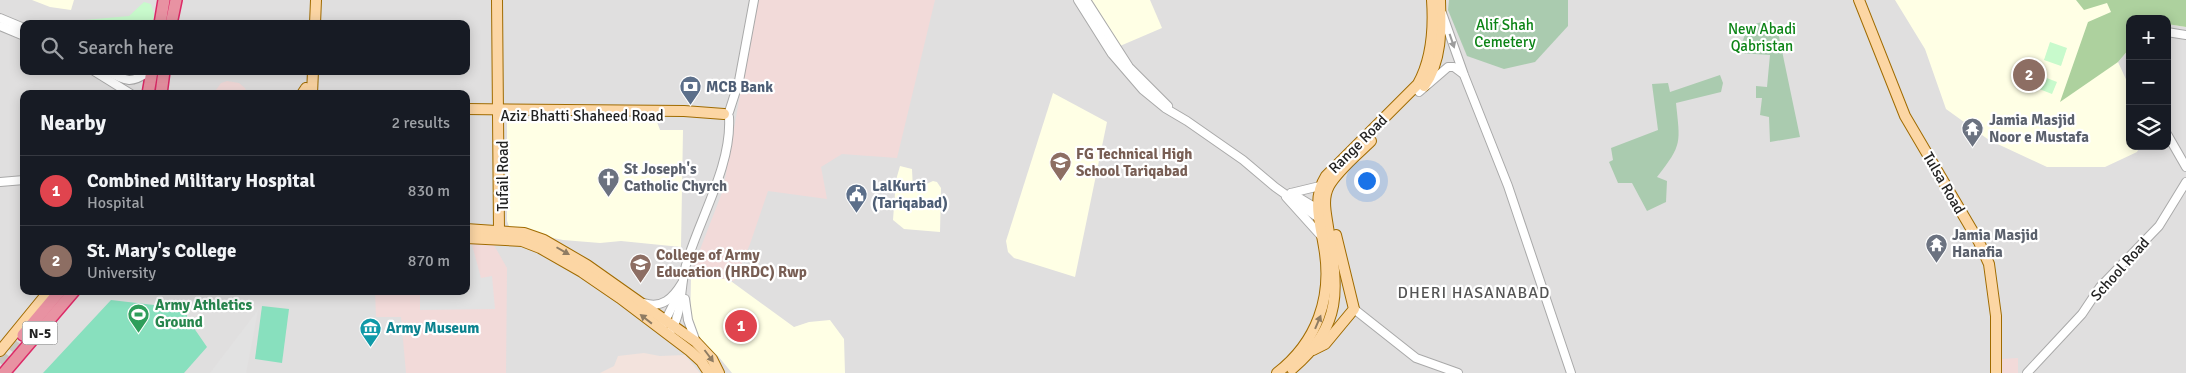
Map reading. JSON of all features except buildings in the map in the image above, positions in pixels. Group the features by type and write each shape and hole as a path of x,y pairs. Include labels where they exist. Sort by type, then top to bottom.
{"highway":[{"path":"161,20 164,0"},
{"path":"172,20 176,0"},
{"path":"149,90 150,75"},
{"path":"161,90 163,75"},
{"name":"N-5","path":"23,334 57,295"},
{"name":"N-5","path":"4,373 71,295"}],"main road":[{"path":"308,20 309,0"},
{"path":"314,20 316,0"},
{"name":"Tufail Road","path":"497,0 504,231"},
{"name":"Tufail Road","path":"500,113 503,0"},
{"name":"Tulsa Road","path":"1859,0 1905,116 1979,242 1989,264 1993,279 1996,316 1996,373"},
{"path":"1310,352 1327,326 1334,304 1334,265 1324,217 1326,195 1333,179 1419,92 1436,63 1438,53 1438,2"},
{"name":"Range Road","path":"1277,373 1304,346 1321,315 1327,281 1323,238 1324,217 1320,186 1326,176 1418,84 1431,48 1438,2"},
{"path":"306,75 306,90"},
{"path":"307,90 312,75"},
{"name":"Aziz Bhatti Shaheed Road","path":"470,110 500,113"},
{"name":"Aziz Bhatti Shaheed Road","path":"470,115 684,111 698,114 727,114"},
{"path":"1287,373 1310,352 1325,344 1354,309 1334,230 1324,217"},
{"path":"470,230 524,233 544,240 587,265 639,302 701,361 709,373"},
{"path":"470,238 490,238 504,231"},
{"path":"504,231 540,248 582,272 667,328 696,342 712,359 719,373"},
{"path":"0,351 46,295"}],"street":[{"path":"667,328 684,279 686,266 722,164 729,126 727,114 739,81 754,0"},
{"path":"1078,0 1112,54 1129,75 1155,100 1324,217"},
{"path":"1086,0 1129,67 1174,113"},
{"path":"1438,2 1464,75 1508,186 1571,373"},
{"path":"0,18 20,26"},
{"path":"0,26 20,34"},
{"path":"2171,33 2186,35"},
{"path":"1419,92 1448,67 1458,69 1464,75"},
{"path":"100,75 125,90"},
{"path":"115,75 125,81 133,80 143,75"},
{"path":"2171,141 2186,167"},
{"path":"0,182 20,180"},
{"name":"School Road","path":"2027,373 2082,314 2100,287 2159,226 2186,182"},
{"path":"1287,193 1320,186"},
{"path":"1287,193 1293,207 1323,238"},
{"path":"639,302 652,306 666,302 678,291 684,279"},
{"path":"684,279 686,312 696,342"},
{"path":"1354,309 1416,358 1458,373"}],"shaded area":[{"path":"0,0 2186,0 2186,373 0,373"},
{"path":"32,0 74,0 71,10 50,7"},
{"path":"757,0 935,0 897,158 842,154 821,167 827,199 768,191 750,244 734,281 691,273 723,190"},
{"path":"1092,0 1150,0 1162,28 1120,46"},
{"path":"1895,0 2186,0 2186,27 2171,25 2171,15 2126,15 2126,53 2118,62 2126,79 2126,150 2138,150 2105,167 2047,167 1989,140 1946,109 1925,49"},
{"path":"227,81 239,83 246,90 216,90 221,83"},
{"name":"FG Technical High School Tariqabad","path":"1053,93 1107,122 1075,277 1014,258 1008,252 1006,241"},
{"path":"507,119 657,122 660,130 683,130 681,247 621,241 600,243 563,240 510,229 507,221"},
{"path":"900,166 912,169 913,190 933,181 937,182 941,188 940,232 904,229 893,220 896,180"},
{"path":"470,238 490,238 507,268 506,373 406,373 401,317 376,317 375,295 470,295"},
{"path":"470,245 472,245 481,278 492,276 495,309 420,310 420,295 470,295"},
{"path":"691,278 728,279 794,327 809,322 830,320 844,339 845,373 732,373 718,356 700,340 690,324"},
{"path":"258,310 246,373 210,373"},
{"path":"644,353 660,356 685,355 700,373 600,373 614,366 618,356"},
{"path":"2018,358 2018,373 2002,373 2001,359"}],"green space":[{"name":"Alif Shah Cemetery","path":"1449,0 1568,0 1568,26 1535,62 1504,69 1467,56 1448,10"},
{"path":"2076,0 2186,0 2186,27 2171,25 2171,15 2126,15 2126,53 2118,62 2060,102 2088,22 2111,12 2107,3 2084,10"},
{"path":"144,2 151,4 154,14 153,20 84,20 129,16"},
{"name":"New Abadi Qabristan","path":"1771,20 1777,27 1800,137 1770,142 1769,117 1760,115 1762,98 1756,98 1756,86 1767,87 1770,55 1739,53 1745,34 1742,30"},
{"path":"2050,42 2067,48 2061,66 2044,60"},
{"path":"1720,75 1723,83 1721,92 1676,103 1678,143 1672,157 1657,177 1667,181 1666,202 1647,211 1632,183 1618,183 1609,162 1613,160 1611,148 1658,130 1652,84 1668,83 1670,92"},
{"path":"2039,75 2057,82 2052,94 2034,87"},
{"name":"Army Athletics Ground","path":"111,300 154,305 187,304 187,318 207,347 184,373 43,373"},
{"path":"262,306 289,309 282,363 255,359"}],"tunnel":[{"path":"0,363 23,335"}],"place":[{"name":"St. Mary's College","path":"2029,75"},
{"name":"MCB Bank","path":"690,106"},
{"name":"Jamia Masjid Noor e Mustafa","path":"1973,148"},
{"name":"FG Technical High School Tariqabad","path":"1060,182"},
{"name":"St Joseph's Catholic Chyrch","path":"608,197"},
{"name":"LalKurti (Tariqabad)","path":"856,214"},
{"name":"Jamia Masjid Hanafia","path":"1936,263"},
{"name":"College of Army Education (HRDC) Rwp","path":"640,283"},
{"name":"Combined Military Hospital","path":"741,326"},
{"name":"Army Athletics Ground","path":"139,333"},
{"name":"Army Museum","path":"370,347"}],"district":[{"name":"DHERI HASANABAD","path":"1474,293"}]}
